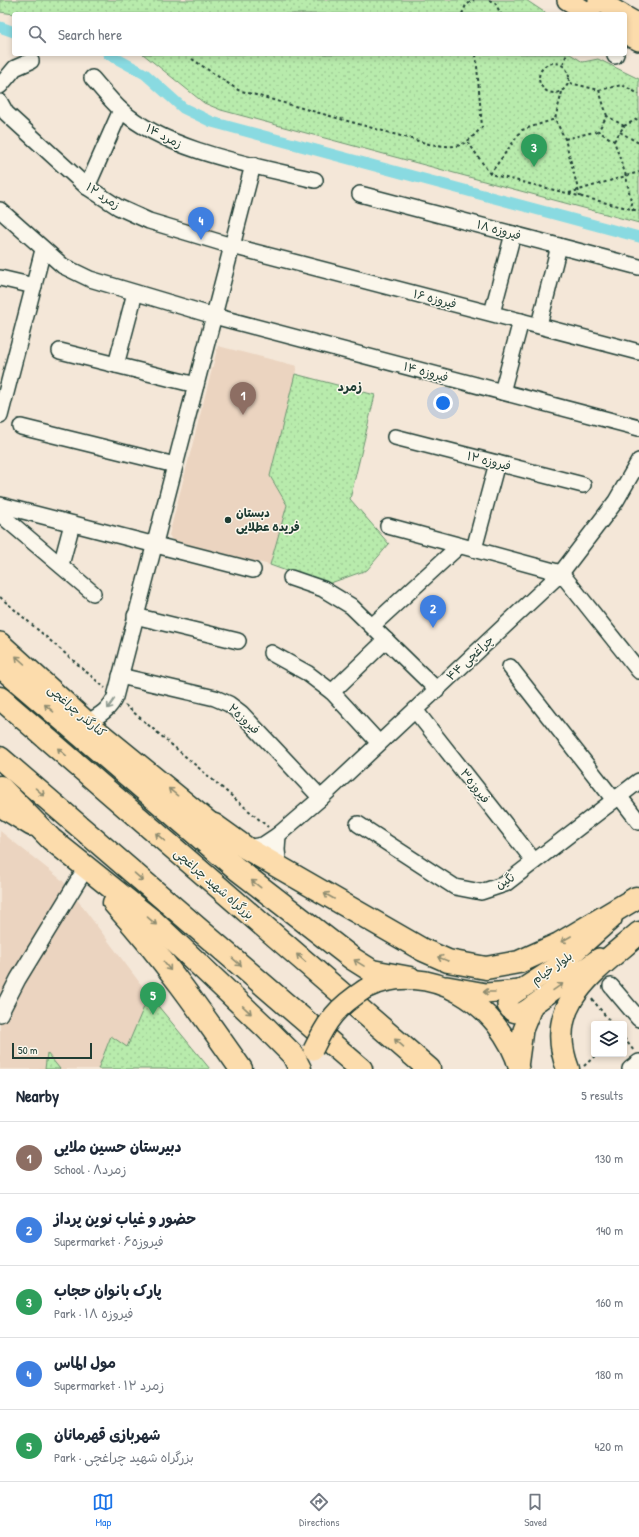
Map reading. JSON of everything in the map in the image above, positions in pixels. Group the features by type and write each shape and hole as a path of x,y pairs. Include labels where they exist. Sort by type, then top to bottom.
{"highway":[{"path":"0,666 143,787 237,870 353,959 372,971 410,978"},
{"name":"بزرگراه شهید چراغچی","path":"0,698 429,1069"},
{"path":"0,758 361,1069"},
{"path":"0,787 51,839 159,926 293,1055 300,1069"},
{"path":"176,816 214,825 246,848 423,950 448,961 486,968 519,962 559,944 637,897"},
{"path":"68,852 84,872 138,930 180,982 241,1069"},
{"path":"568,1069 564,1059 561,1035 563,1018 570,1000 580,985 639,933"}],"main road":[{"path":"567,0 588,12"},
{"path":"598,0 619,12"},
{"path":"627,22 631,35"},
{"name":"کنارگذر چراغچی","path":"0,642 88,722 123,750 143,787"},
{"path":"123,750 214,825"},
{"path":"0,806 51,839"},
{"name":"بلوار خیام","path":"637,897 565,961 510,997 507,1005 509,1009 518,1014 524,1012 639,930"},
{"name":"بلوار خیام","path":"308,1069 312,1050 325,1024 347,1001 379,982 410,978 486,993 520,990"},
{"path":"446,986 487,1012 502,1031 519,1068"},
{"path":"519,1068 523,1030 533,1005"}],"street":[{"path":"0,86 15,68 31,61"},
{"name":"زمرد ۱۴","path":"92,78 121,110 150,130 182,146 315,180"},
{"name":"زمرد ۱۲","path":"0,102 6,113 87,187 118,207 149,221 232,246"},
{"path":"87,187 121,110"},
{"path":"88,722 104,712 115,697 253,165"},
{"name":"فیروزه ۱۸","path":"360,194 639,266"},
{"name":"فیروزه ۱۴","path":"0,210 43,250 63,266 90,280 214,316 639,428"},
{"path":"492,314 513,234"},
{"name":"فیروزه ۱۶","path":"232,246 639,352"},
{"path":"539,326 559,246"},
{"path":"0,416 43,250"},
{"path":"1,282 34,286"},
{"path":"116,365 135,293"},
{"path":"502,392 521,321"},
{"path":"60,351 196,385"},
{"path":"21,427 175,465"},
{"name":"فیروزه ۱۲","path":"395,437 583,485"},
{"name":"چراغچی ۴۴","path":"246,848 263,845 278,835 320,798 561,573 616,501 639,461"},
{"path":"474,549 497,463"},
{"path":"0,505 254,570"},
{"path":"0,514 93,593"},
{"path":"61,565 72,524"},
{"path":"388,526 561,573 639,671"},
{"path":"372,626 459,546"},
{"path":"291,578 323,589 351,606 431,684"},
{"path":"135,616 238,641"},
{"path":"332,692 386,640"},
{"path":"271,653 307,673 332,692 379,743"},
{"path":"510,667 616,798 639,822"},
{"name":"فیروزه۲","path":"120,676 215,698 229,704 241,713 320,798"},
{"name":"فیروزه۳","path":"415,710 534,861"},
{"name":"نگین","path":"358,824 455,887 481,892 505,884 639,781"},
{"path":"278,835 277,850 279,867"},
{"path":"0,1014 18,978 84,872"},
{"path":"611,986 639,1019"},
{"path":"630,1069 639,1062"}],"path":[{"path":"463,12 466,5 472,0"},
{"path":"489,0 495,3 500,12"},
{"path":"192,59 238,90 429,144 453,148 468,142 482,126 476,56"},
{"path":"563,64 566,56"},
{"path":"562,92 548,92 539,83 540,70 550,62 563,64 570,72 570,82 562,92 555,119 566,139 580,197"},
{"path":"570,82 599,90 622,84 639,94"},
{"path":"599,90 607,116 624,126"},
{"path":"566,139 598,131 607,116"},
{"path":"614,141 624,126 639,118"},
{"path":"490,174 522,130 555,119"},
{"path":"598,131 614,141 626,176 633,211"},
{"path":"620,132 639,143"},
{"path":"468,142 490,174 633,211 639,211"},
{"path":"568,193 639,172"},
{"path":"0,597 278,835"},
{"path":"580,985 610,1021"},
{"path":"627,1042 639,1056"},
{"path":"580,1069 594,1057"}],"shaded area":[{"path":"218,346 297,366 270,476 287,505 270,565 172,540 169,535"},
{"path":"0,831 63,881 149,995 210,1069 0,1069"}],"green space":[{"path":"0,0 526,0 544,12 12,12 12,14 0,12"},
{"path":"145,56 573,56 583,62 598,59 639,79 639,223 221,110 204,103"},
{"path":"295,374 375,395 350,499 389,544 367,570 325,585 270,565 287,505 270,476"},
{"path":"149,995 210,1069 98,1069 111,1036 127,1047"},
{"path":"47,1053 60,1069 45,1069"}],"waterway":[{"path":"0,27 12,31"},
{"path":"112,56 145,74 183,108 212,122 639,237"}],"place":[{"name":"پارک بانوان حجاب","path":"534,167"},
{"name":"مول الماس","path":"201,240"},
{"name":"دبیرستان حسین ملایی","path":"243,415"},
{"name":"دبستان فریده عطلایی","path":"228,520"},
{"name":"حضور و غیاب نوین پرداز","path":"433,628"},
{"name":"شهربازی قهرمانان","path":"153,1015"}],"district":[{"name":"زمرد","path":"350,386"}]}
